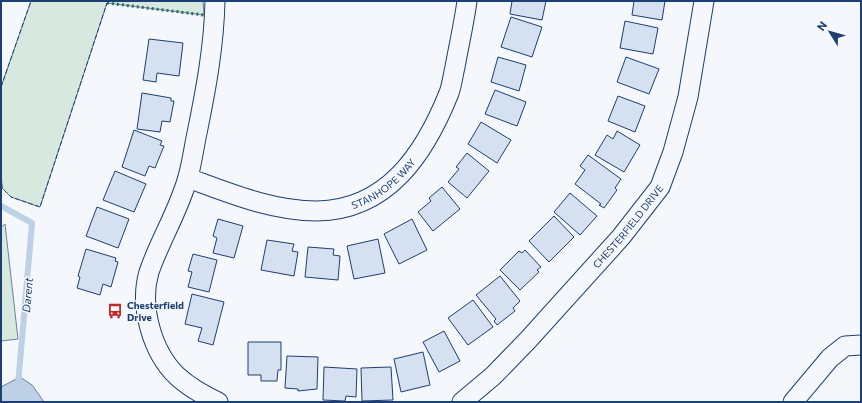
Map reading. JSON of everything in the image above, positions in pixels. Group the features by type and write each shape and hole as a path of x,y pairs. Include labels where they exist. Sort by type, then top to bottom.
{"street":[{"path":"215,1 214,29 206,87 188,178 149,274 146,295 148,323 163,358 176,375 191,388 218,402"},
{"name":"STANHOPE WAY","path":"188,178 244,198 297,210 318,211 340,208 369,198 394,181 411,165 423,147 449,92 467,1"},
{"name":"CHESTERFIELD DRIVE","path":"462,402 493,376 553,313 621,237 660,187 673,152 688,97 704,1"},
{"path":"793,402 830,358 845,346 861,345"}],"shaded area":[{"path":"31,1 203,1 204,15 107,3 40,207 11,197 2,188 1,170 1,87"},
{"path":"5,224 18,339 1,341 1,227"}],"water":[{"path":"20,377 32,385 44,402 1,402 1,387"}],"building":[{"path":"512,1 546,1 542,20 510,14"},
{"path":"634,1 665,1 662,20 632,15"},
{"path":"511,17 542,27 532,57 501,47"},
{"path":"625,21 658,28 653,54 620,48"},
{"path":"149,39 183,43 179,76 157,73 156,82 143,80"},
{"path":"498,57 526,65 519,91 491,82"},
{"path":"626,57 659,69 649,94 617,82"},
{"path":"495,90 526,102 517,126 485,114"},
{"path":"142,93 171,98 171,101 174,101 170,122 162,121 160,132 137,129"},
{"path":"618,96 645,106 635,132 608,121"},
{"path":"481,122 511,140 497,163 468,144"},
{"path":"134,130 162,141 160,145 164,146 155,168 149,166 145,176 122,167"},
{"path":"617,131 640,145 624,172 595,155 607,135 613,139"},
{"path":"467,153 489,171 467,198 448,182 459,169 456,167"},
{"path":"588,155 621,179 615,188 617,190 604,208 575,184 585,170 580,166"},
{"path":"115,171 146,184 134,212 103,200"},
{"path":"442,187 460,209 433,231 418,212 431,201 429,198"},
{"path":"570,193 597,216 580,235 554,212"},
{"path":"97,207 129,219 118,248 86,236"},
{"path":"554,216 574,237 549,262 529,241"},
{"path":"218,219 243,226 234,258 213,253 217,238 213,236"},
{"path":"412,219 427,250 399,264 384,234"},
{"path":"378,239 385,273 354,279 347,246"},
{"path":"267,240 294,244 292,251 298,252 294,276 261,270"},
{"path":"308,247 334,249 333,255 340,256 338,280 305,277"},
{"path":"86,249 116,258 115,261 118,262 111,287 103,284 100,295 77,288 80,277 78,276"},
{"path":"525,250 541,267 537,270 539,272 520,290 500,270 519,251 522,253"},
{"path":"193,254 217,260 209,292 188,287 192,272 188,271"},
{"path":"500,276 520,301 513,308 515,311 497,325 494,321 496,319 476,295"},
{"path":"192,294 224,302 213,345 198,341 202,328 185,324"},
{"path":"473,300 493,327 468,345 448,318"},
{"path":"444,331 460,361 439,372 423,342"},
{"path":"248,342 281,342 281,370 278,370 277,381 261,381 261,375 248,375"},
{"path":"423,352 430,385 401,392 394,359"},
{"path":"287,356 318,357 317,389 298,391 298,389 285,388"},
{"path":"324,367 357,369 356,397 346,396 345,401 323,400"},
{"path":"391,367 393,400 362,401 361,368"}],"waterway":[{"name":"Darent","path":"1,206 32,223 18,385"}],"hedge":[{"path":"107,3 204,15"}],"fence":[{"path":"1,87 31,1"},
{"path":"1,170 2,188 11,197 40,207 107,3"}],"place":[{"name":"Chesterfield Drive","path":"115,311"}]}
